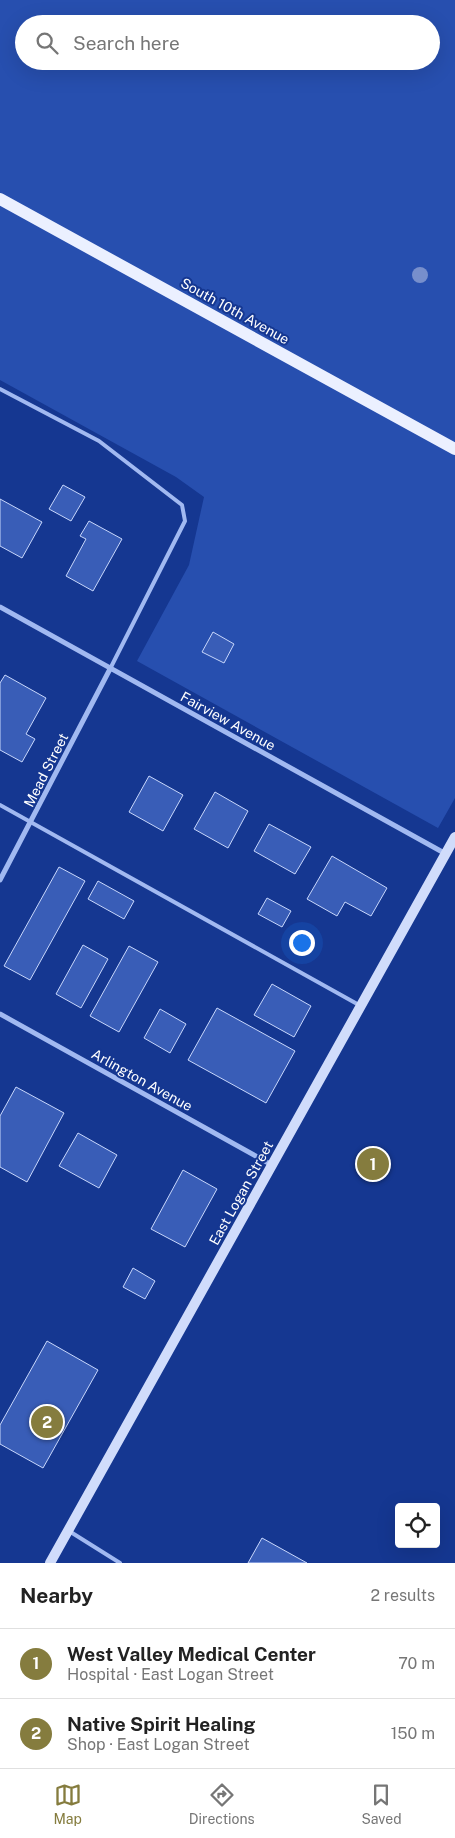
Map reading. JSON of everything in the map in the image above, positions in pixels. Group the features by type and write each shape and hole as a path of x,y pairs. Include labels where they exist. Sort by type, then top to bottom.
{"main road":[{"name":"South 10th Avenue","path":"0,199 455,449"}],"street":[{"name":"Fairview Avenue","path":"0,608 446,854"},
{"name":"Mead Street","path":"0,880 32,822 110,669"},
{"name":"East Logan Street","path":"50,1563 455,837"},
{"name":"Arlington Avenue","path":"0,1014 272,1165"}],"lane":[{"path":"0,388 99,441 182,505 185,521 110,669"},
{"path":"0,805 361,1006"},
{"path":"68,1531 120,1563"}],"shaded area":[{"path":"0,0 455,0 455,798 438,828 137,661 189,565 204,497 176,477 0,380"}],"building":[{"path":"63,485 85,497 71,521 49,509"},
{"path":"0,499 42,522 22,558 0,546"},
{"path":"89,521 122,539 93,591 66,576 86,539 80,536"},
{"path":"213,632 234,644 224,663 202,652"},
{"path":"5,675 46,698 26,734 35,739 22,762 0,750 0,683"},
{"path":"149,776 183,795 163,831 129,812"},
{"path":"215,792 248,811 228,848 194,829"},
{"path":"269,824 311,847 295,874 254,851"},
{"path":"332,856 387,888 371,916 345,902 337,916 307,899"},
{"path":"59,867 85,881 30,980 4,966"},
{"path":"98,881 134,901 124,919 88,899"},
{"path":"267,898 291,911 282,927 258,914"},
{"path":"83,945 108,959 81,1008 56,994"},
{"path":"129,946 158,962 119,1032 90,1016"},
{"path":"272,984 311,1006 294,1037 254,1015"},
{"path":"217,1008 295,1051 266,1103 188,1060"},
{"path":"160,1009 186,1024 170,1053 144,1038"},
{"path":"16,1087 64,1113 27,1182 0,1167 0,1116"},
{"path":"78,1133 117,1155 99,1188 59,1166"},
{"path":"183,1170 217,1189 185,1247 151,1229"},
{"path":"133,1268 155,1281 145,1299 123,1287"},
{"path":"47,1341 98,1370 43,1468 0,1444 0,1425"},
{"path":"262,1538 307,1563 248,1563"}],"place":[{"name":"West Valley Medical Center","path":"373,1164"},
{"name":"Native Spirit Healing","path":"47,1422"}]}
